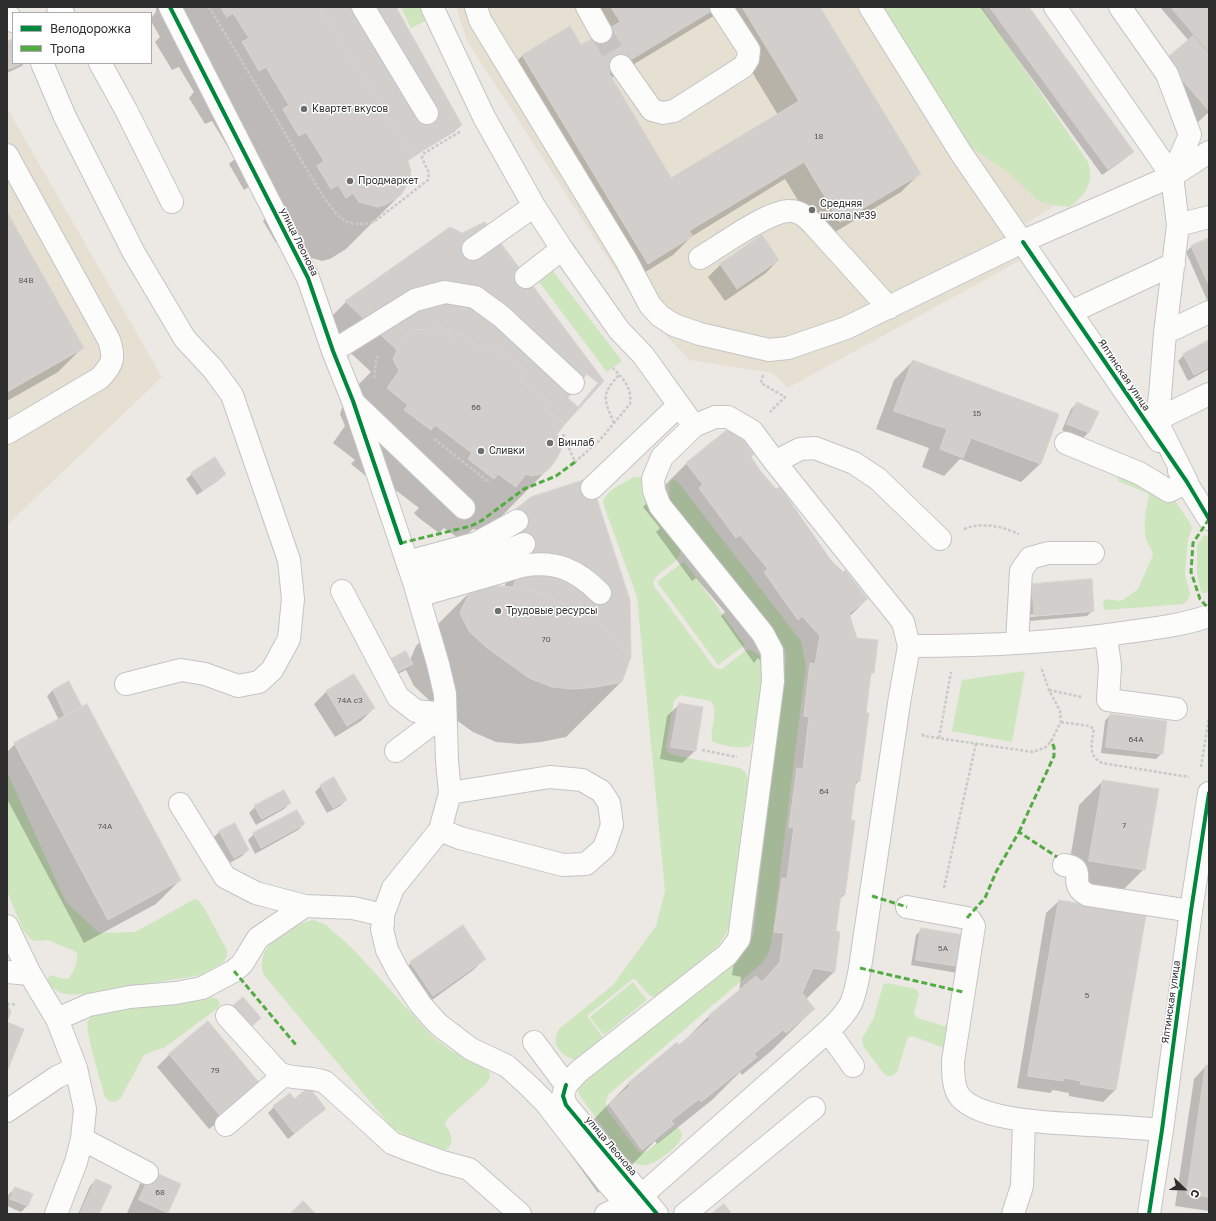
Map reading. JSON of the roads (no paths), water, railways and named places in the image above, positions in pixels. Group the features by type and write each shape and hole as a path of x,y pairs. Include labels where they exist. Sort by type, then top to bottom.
{"street":[{"name":"улица Леонова","path":"170,7 308,278 333,351 353,402 410,570 439,671 444,694 446,761 450,793"},
{"path":"363,7 427,113"},
{"path":"432,7 484,117 534,206 562,249 619,330 643,355 694,426"},
{"path":"476,7 480,20 626,260 650,305 660,316 674,325 700,334 769,350 788,348 846,328 1023,242 1172,176 1209,152"},
{"path":"587,7 601,32"},
{"path":"621,66 652,110 663,112 674,111 743,67 748,59 748,50 721,7"},
{"name":"Ялтинская улица","path":"870,7 961,153 1187,482 1209,519"},
{"path":"1055,7 1172,176 1178,225 1165,333 1160,396 1156,420 1187,482 1169,491 1139,473 1066,443"},
{"path":"1120,7 1167,74 1190,135 1172,176"},
{"path":"42,64 65,117 134,253 185,339 213,368 232,395 289,560 292,599 289,639 272,670 259,682 238,686 205,674 181,670 126,684"},
{"path":"101,64 126,110 172,202"},
{"path":"7,155 109,340 113,352 110,367 100,378 7,433"},
{"path":"1172,176 1209,170"},
{"path":"473,249 534,206"},
{"path":"700,258 759,221 775,213 790,211 802,214 813,224 889,308"},
{"path":"1178,225 1209,217"},
{"path":"526,277 562,249"},
{"path":"1071,312 1174,264"},
{"path":"333,351 415,300 445,292 475,297 501,316 573,383"},
{"path":"1165,333 1209,312"},
{"path":"1156,420 1207,398"},
{"path":"353,402 464,508"},
{"path":"592,488 679,406"},
{"path":"534,1042 566,1085 578,1072 728,955 739,939 773,680 772,651 763,634 660,506 652,479 662,457 694,426 715,417 728,417 752,431 903,622 909,646 898,704 872,896 855,995 850,1008 841,1020 634,1205 606,1214"},
{"path":"775,462 800,449 815,448 854,463 878,478 940,539"},
{"path":"410,570 478,543 517,521"},
{"path":"410,570 482,561 524,544"},
{"path":"1017,644 1021,572 1030,558 1048,553 1093,553"},
{"path":"410,570 522,566 535,564 562,567 575,572 584,578 600,593"},
{"path":"342,591 398,697 416,711 445,714"},
{"path":"909,646 1017,644 1106,636 1190,622 1209,616"},
{"path":"1106,636 1110,666 1108,700 1176,709"},
{"path":"396,751 445,714"},
{"path":"440,830 460,838 563,865 586,864 604,848 612,825 609,803 601,791 582,780 550,777 450,793 440,830 393,888 383,915 382,929 387,950 398,971 421,1005 438,1024 471,1049 507,1066 530,1087 545,1102 607,1182 634,1205"},
{"name":"Ялтинская улица","path":"1149,1214 1209,793"},
{"path":"180,804 225,877 256,893 305,906 353,908 383,915"},
{"path":"1064,865 1075,868 1078,874 1077,884 1080,891 1088,895 1191,911"},
{"path":"57,1019 89,1005 130,997 176,993 202,988 234,971 242,964 258,938 305,906"},
{"path":"907,907 967,918 974,926 953,1061 954,1078 958,1094 968,1104 981,1110 1024,1120 1162,1130"},
{"path":"7,926 30,974 57,1019 76,1068 85,1109 82,1139 76,1162 56,1214"},
{"path":"7,972 30,974"},
{"path":"227,1016 278,1073 312,1078 325,1082 392,1143 412,1152 469,1169 520,1214"},
{"path":"828,1031 853,1066"},
{"path":"7,1111 57,1077 76,1068"},
{"path":"226,1125 284,1075"},
{"name":"улица Леонова","path":"566,1085 563,1096 566,1105 634,1205 657,1214"},
{"path":"685,1214 814,1108"},
{"path":"1013,1214 1022,1186 1024,1120"},
{"path":"82,1139 147,1173"}],"tunnel":[{"path":"601,32 621,66"}],"place":[{"name":"Квартет вкусов","path":"304,109"},
{"name":"Продмаркет","path":"350,181"},
{"name":"Средняя школа №39","path":"812,210"},
{"name":"Винлаб","path":"550,443"},
{"name":"Сливки","path":"481,451"},
{"name":"Трудовые ресурсы","path":"498,611"}]}
